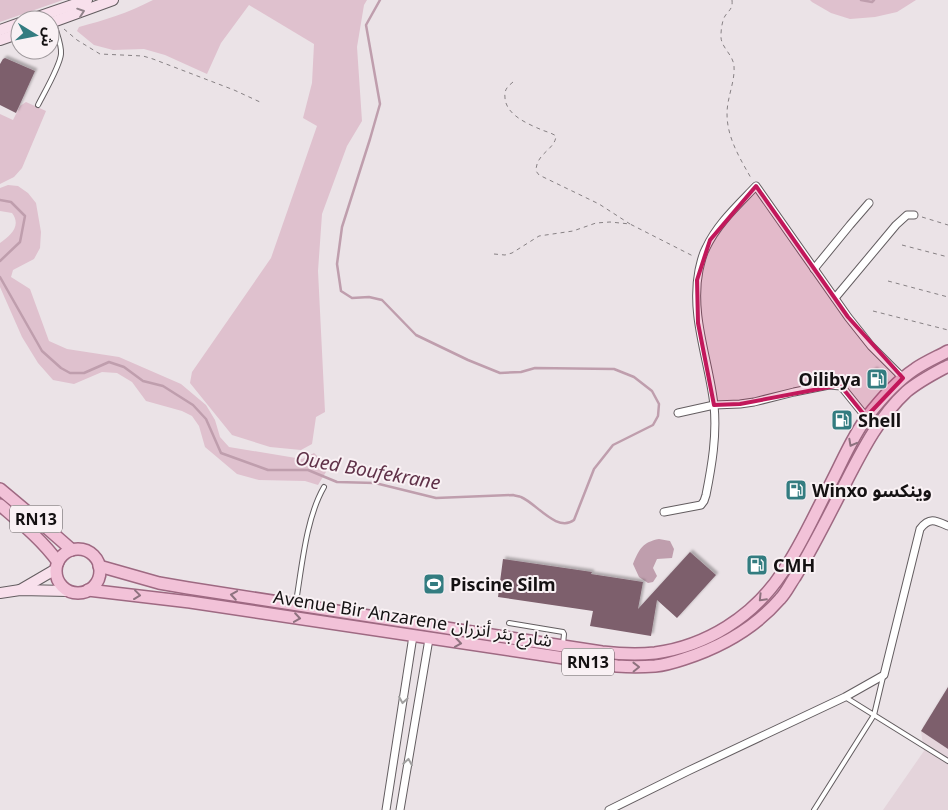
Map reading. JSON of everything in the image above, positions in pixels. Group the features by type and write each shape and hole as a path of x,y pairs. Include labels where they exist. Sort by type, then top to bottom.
{"main road":[{"path":"58,10 87,0"},
{"path":"60,20 112,0"},
{"name":"Avenue Bir Anzarene شارع بئر أنزران","path":"99,566 159,583 621,654 653,653 689,646 708,638 738,619 766,594 783,573 795,553 866,417 903,378 915,369 948,351"},
{"name":"Avenue Bir Anzarene شارع بئر أنزران","path":"88,590 190,602 617,666 633,667 668,664 700,654 740,634 753,625 781,598 805,560 863,448 876,427 890,409 922,379 948,366"},
{"name":"RN13","path":"0,489 72,550"},
{"name":"RN13","path":"0,505 22,523 48,549 57,565 58,582 63,587 68,591 78,593 88,590"},
{"name":"RN13","path":"57,565 64,554 78,549 89,553 99,566"},
{"path":"20,590 57,565"},
{"path":"88,590 96,582 99,566"},
{"path":"0,593 20,590 68,591"},
{"path":"413,636 415,623"},
{"path":"428,639 431,626"}],"street":[{"path":"664,512 701,505 706,495 714,455 715,426 714,405 698,323 697,280 705,248 720,226 756,186 848,317 871,346 903,378"},
{"path":"814,269 869,204"},
{"path":"835,298 896,225 907,215 914,215"},
{"path":"678,413 714,405 754,402 834,385 841,386 866,417"},
{"path":"609,810 845,696 884,675 920,529 924,523 931,520 948,526"},
{"path":"386,810 413,636"},
{"path":"400,810 428,639"}],"lane":[{"path":"38,105 59,60"},
{"path":"295,604 311,518 317,498 324,486"},
{"path":"509,623 562,632 564,634 563,646"},
{"path":"814,810 874,715 884,675"},
{"path":"845,696 948,761"}],"path":[{"path":"732,0 732,8 724,18 721,38 723,45 732,56 734,66 727,105 728,127 730,137 739,157 756,186"},
{"path":"60,26 100,54 128,54 153,58 260,102"},
{"path":"513,82 507,87 505,92 507,107 525,123 556,136 556,140 537,163 536,171 540,175 599,204 630,224 701,260"},
{"path":"914,215 948,225"},
{"path":"494,254 508,254 518,250 539,236 573,230 596,223 618,222 630,224"},
{"path":"902,245 948,258"},
{"path":"888,281 948,297"},
{"path":"873,310 948,330"}],"highlighted area":[{"path":"756,186 848,317 903,378 866,417 840,385 740,404 714,405 698,323 697,280 710,240"}],"shaded area":[{"path":"0,0 63,0 34,10 10,10 10,19 0,22"},
{"path":"153,0 367,0 364,5 357,47 362,121 347,146 322,214 318,271 325,412 316,417 312,444 301,450 270,447 232,435 190,383 192,372 271,258 317,126 303,118 312,83 314,44 249,5 221,43 207,74 165,55 144,49 113,50 94,45 77,31 79,27 116,16"},
{"path":"810,0 916,0 897,12 875,17 850,19 831,13"},
{"path":"26,102 46,111 22,168 14,177 0,184 0,114 13,120 20,106"},
{"path":"8,185 18,186 28,193 36,203 41,232 40,248 34,259 13,270 11,277 30,289 49,341 67,349 119,357 181,384 206,405 215,420 220,437 229,447 302,459 314,453 329,467 318,485 305,481 259,480 237,474 205,447 199,426 192,416 182,411 146,401 132,382 117,373 102,372 74,384 53,380 38,363 22,337 0,287 0,243 11,234 16,222 12,213 0,211 0,188"},
{"path":"659,539 670,541 674,549 672,558 657,559 653,568 657,576 653,582 648,583 639,577 633,564 637,554 645,544"},
{"path":"921,731 948,749 948,810 883,810 924,751"}],"building":[{"path":"5,58 35,71 16,113 0,105 0,64"},
{"name":"Oilibya","path":"875,369 886,384 878,389 868,374"},
{"path":"690,552 716,575 677,618 657,600 651,636 590,626 593,611 498,597 503,559 592,572 591,574 643,582 638,609"},
{"path":"948,687 948,749 921,731"}],"waterway":[{"name":"Oued Boufekrane","path":"0,277 42,351 61,368 70,373 84,373 109,362 124,367 143,381 163,386 193,405 206,419 221,453 268,470 308,470 337,482 375,483 436,498 513,495 527,500 547,516 561,523 574,520 594,469 613,445 653,425 658,416 659,404 652,391 634,377 614,369 535,368 521,372 500,373 416,335 382,300 369,297 352,298 341,291 337,264 342,227 380,104 366,25 380,0"},
{"name":"Oued Boufekrane","path":"861,0 872,2 874,0"},
{"name":"Oued Boufekrane","path":"0,200 11,202 25,216 20,242 0,261"}],"place":[{"name":"Oilibya","path":"877,379"},
{"name":"Shell","path":"842,420"},
{"name":"Winxo وينكسو","path":"796,490"},
{"name":"CMH","path":"757,565"},
{"name":"Piscine Silm","path":"434,584"}]}
